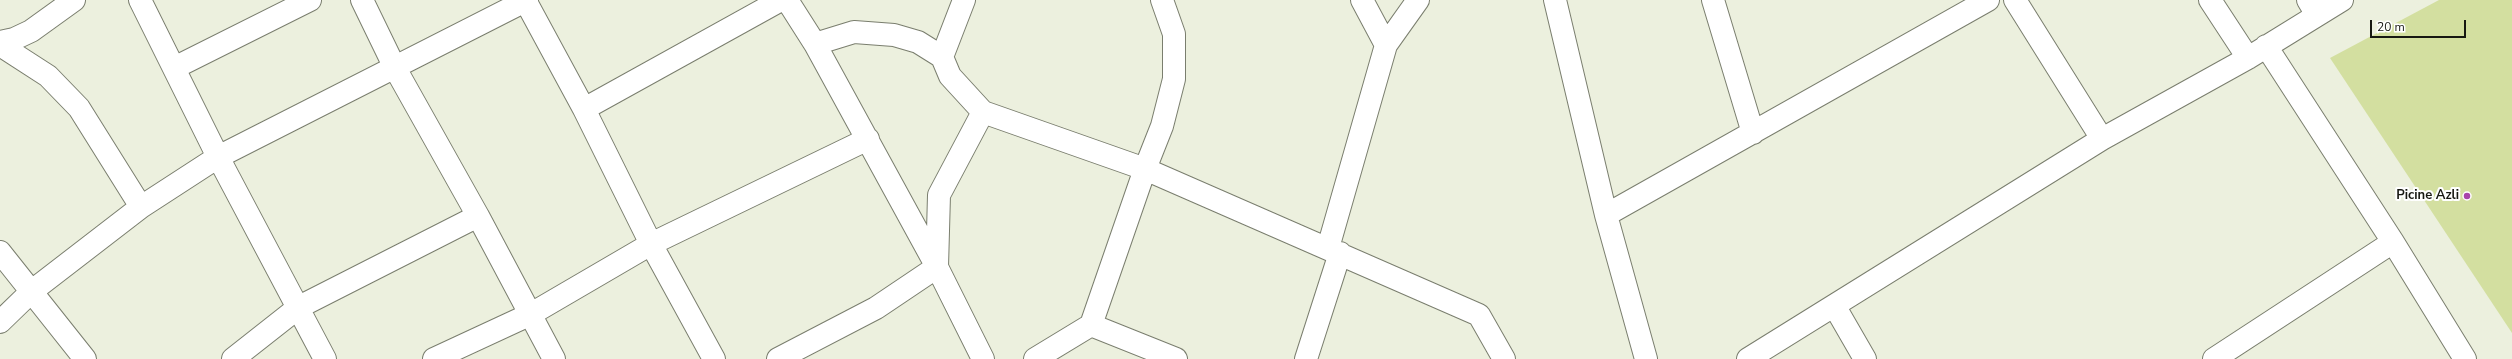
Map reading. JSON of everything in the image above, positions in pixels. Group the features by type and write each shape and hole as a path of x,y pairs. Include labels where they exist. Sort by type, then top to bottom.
{"street":[{"path":"0,42 14,39 31,31 74,0"},
{"path":"140,0 218,157 299,307 325,359"},
{"path":"174,68 310,0"},
{"path":"362,0 395,68 478,216 554,359"},
{"path":"0,322 32,290 141,207 218,157 526,0 584,109 651,244 714,359"},
{"path":"584,109 782,0"},
{"path":"787,0 815,44 868,139 937,267 983,359"},
{"path":"942,57 964,0"},
{"path":"1034,359 1091,325 1145,169 1162,126 1174,79 1174,34 1162,0"},
{"path":"1362,0 1386,45"},
{"path":"1306,359 1386,45 1418,0"},
{"path":"1555,0 1606,215 1646,359"},
{"path":"1713,0 1753,133"},
{"path":"1606,215 1988,0"},
{"path":"2015,0 2102,139"},
{"path":"2210,0 2248,58"},
{"path":"1748,359 1835,307 2102,139 2248,58 2266,46 2312,8 2342,0"},
{"path":"815,44 854,32 894,35 918,42 942,57 950,76 983,112 1145,169 1334,250 1479,315 1504,359"},
{"path":"0,45 48,76 79,108 141,207"},
{"path":"2266,46 2394,242 2465,359"},
{"path":"937,267 939,195 983,112"},
{"path":"434,359 531,314 651,244 868,139"},
{"path":"233,359 299,307 478,216"},
{"path":"2214,359 2394,242"},
{"path":"0,252 32,290 85,359"},
{"path":"778,359 876,308 937,267"},
{"path":"1835,307 1865,359"},
{"path":"1091,325 1176,359"}],"green space":[{"name":"Picine Azli","path":"2439,0 2512,0 2512,333 2330,58"}],"place":[{"name":"Picine Azli","path":"2467,196"}]}
